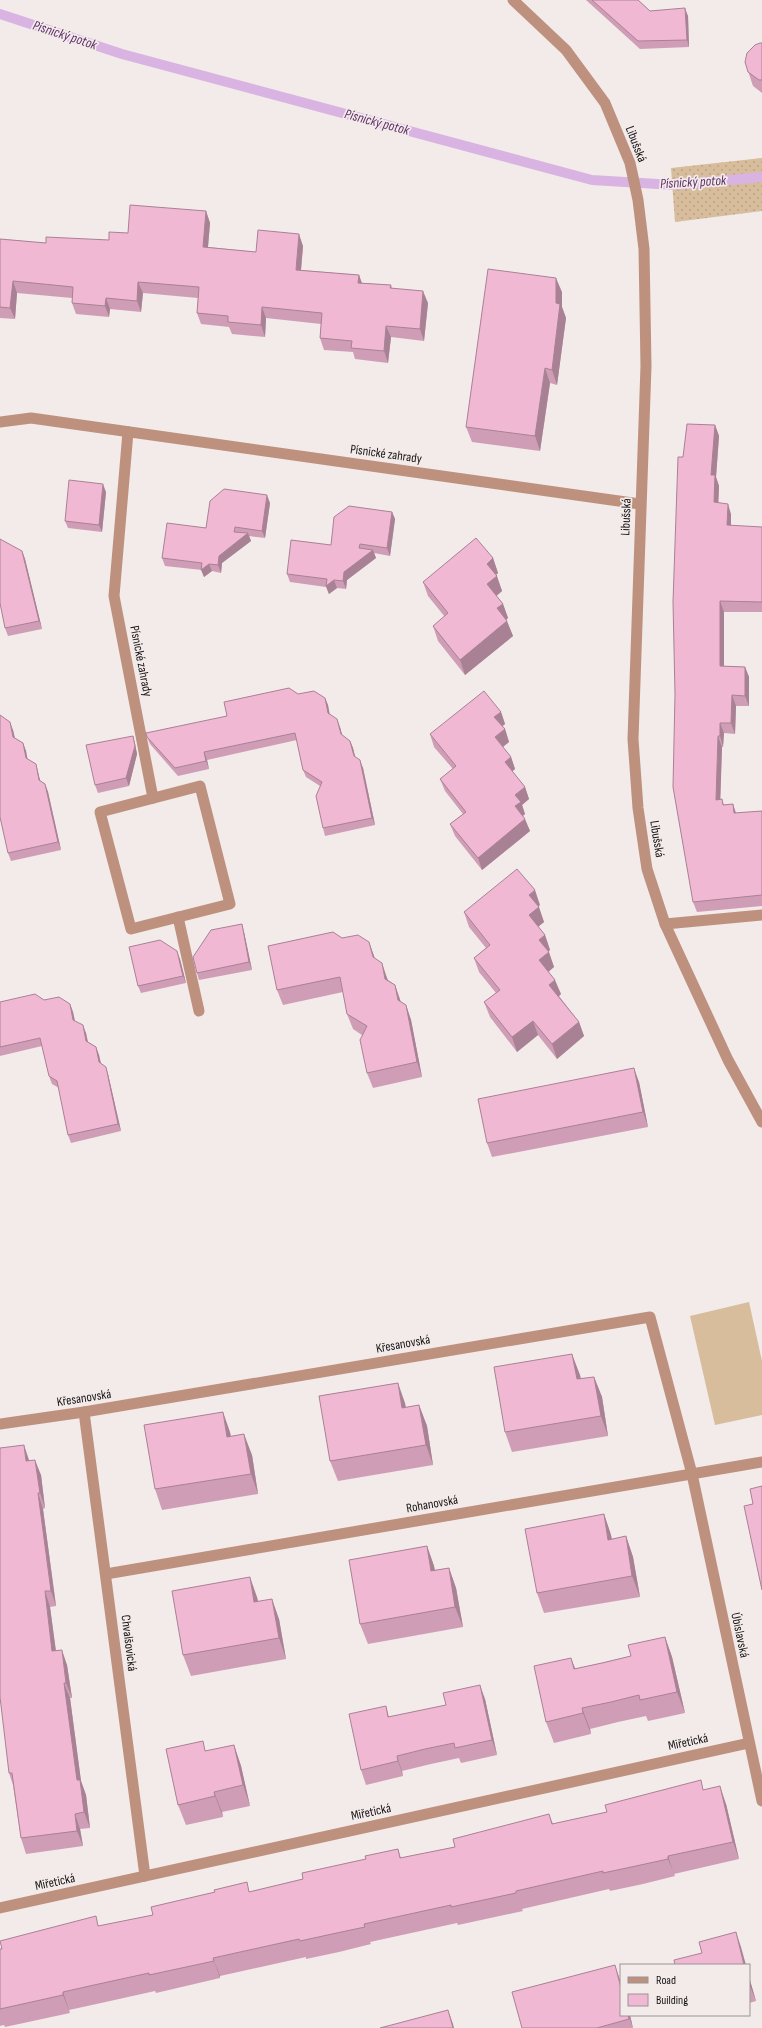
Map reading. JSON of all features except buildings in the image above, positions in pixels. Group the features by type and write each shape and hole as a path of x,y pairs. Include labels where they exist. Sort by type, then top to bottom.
{"street":[{"name":"Libušská","path":"513,0 566,50 605,104 630,163 638,200 644,249 646,366 633,739 638,808 647,869 665,924 728,1060 762,1122"},
{"name":"Písnické zahrady","path":"0,422 32,418 640,504"},
{"name":"Písnické zahrady","path":"128,432 114,596 153,798"},
{"path":"200,786 230,904 178,917 131,929 100,812 200,786"},
{"path":"665,924 762,915"},
{"path":"178,917 199,1012"},
{"name":"Křesanovská","path":"0,1424 84,1412 650,1317 692,1474"},
{"name":"Chvalšovická","path":"84,1412 145,1876"},
{"name":"Rohanovská","path":"106,1574 762,1462"},
{"name":"Úbislavská","path":"692,1474 762,1801"},
{"name":"Miřetická","path":"0,1908 749,1743"}],"shaded area":[{"path":"762,158 762,211 675,222 671,168"},
{"path":"749,1302 762,1361 762,1415 715,1425 690,1316"}],"waterway":[{"name":"Písnický potok","path":"0,14 122,54 592,180 674,185 762,177"}]}
